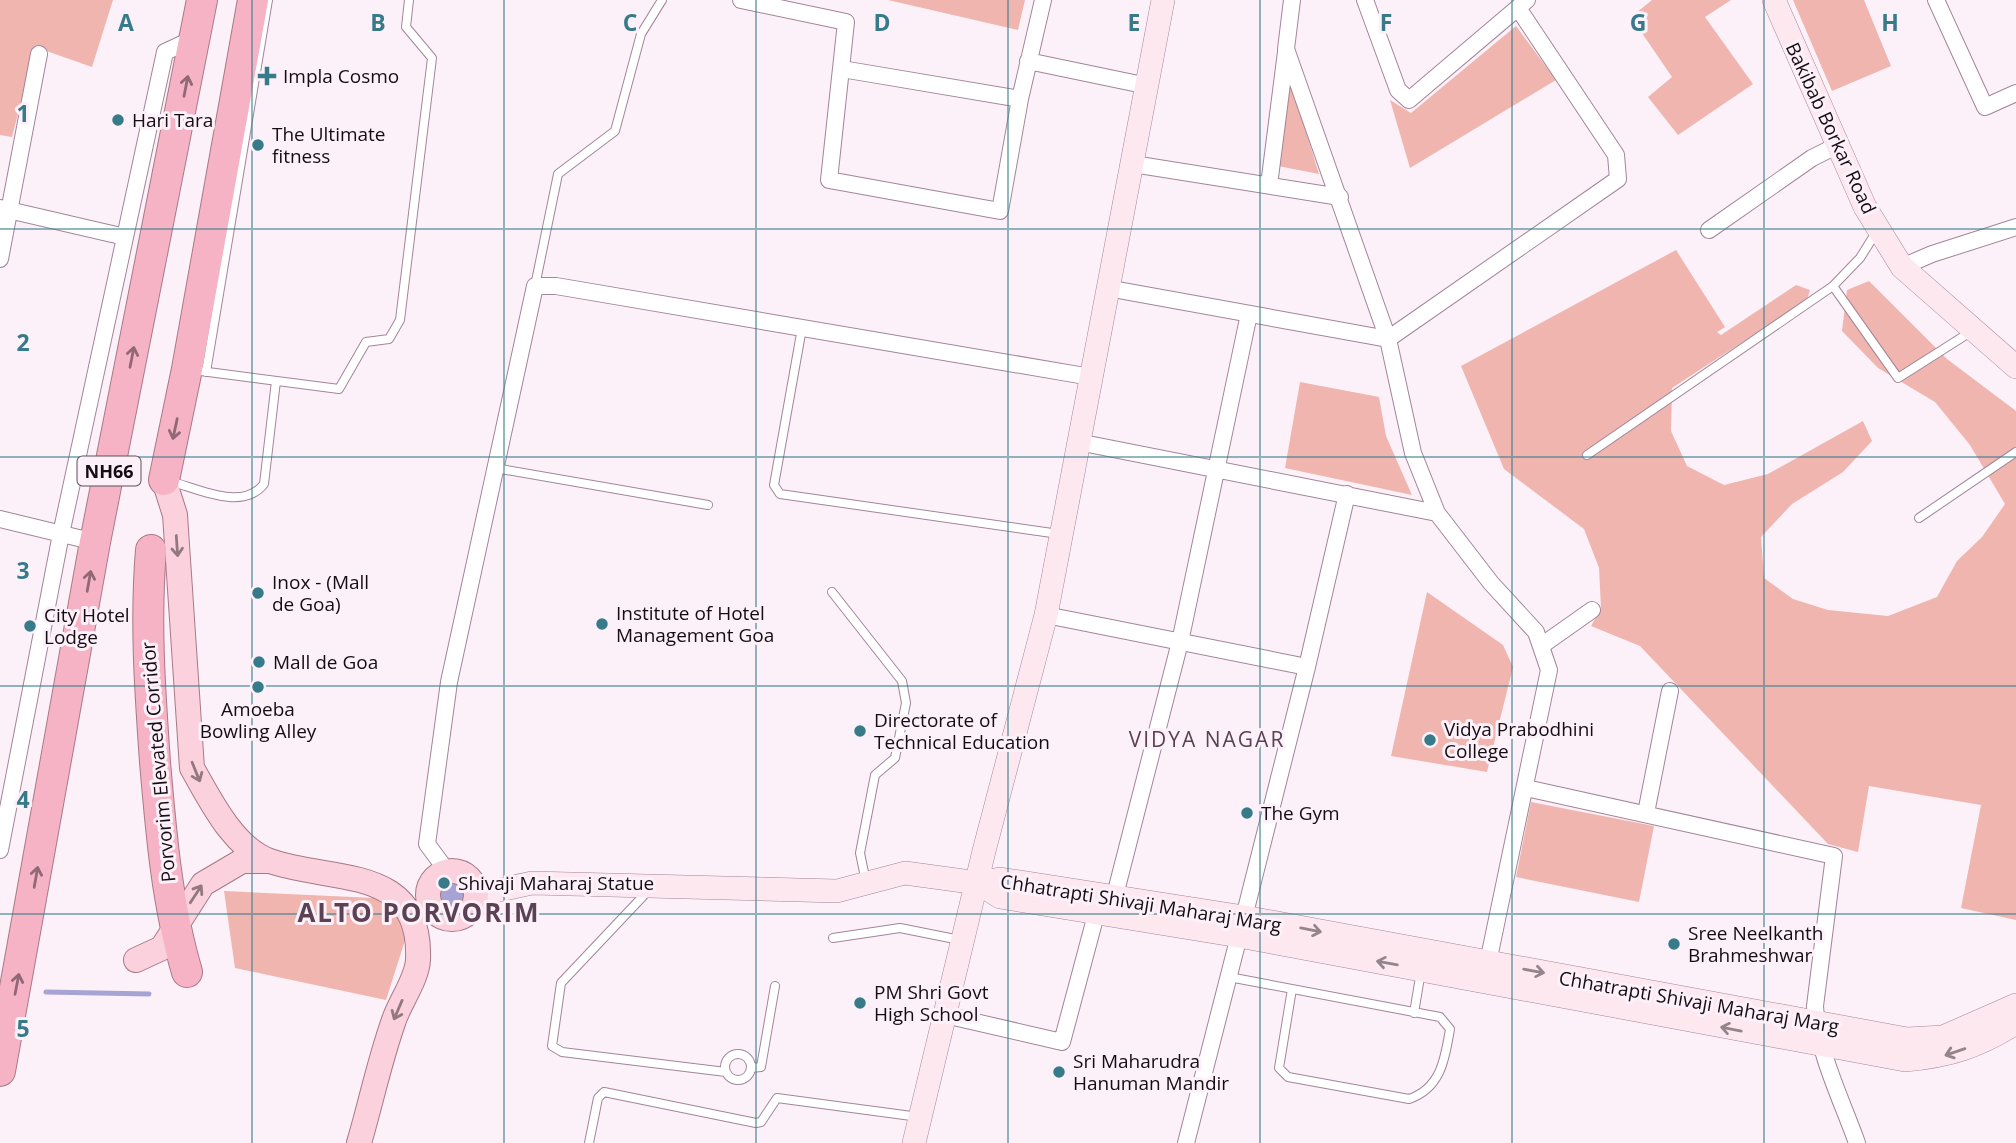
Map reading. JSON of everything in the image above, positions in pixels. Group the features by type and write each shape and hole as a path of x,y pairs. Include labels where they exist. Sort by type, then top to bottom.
{"highway":[{"name":"NH66","path":"0,1071 95,542 202,0"},
{"name":"NH66","path":"164,480 197,370 253,0"},
{"name":"Porvorim Elevated Corridor","path":"151,550 146,647 161,831 174,928 187,972"}],"main road":[{"name":"NH66","path":"164,480 175,514 192,768 211,802 241,841 268,861 362,878 394,895 413,919 418,962 394,1020 359,1143"},
{"path":"136,960 162,948 203,884 212,877 242,860 268,861"},
{"path":"418,962 449,919 465,915 471,910 476,895 467,876 447,871 435,877 428,890 430,905 435,912 449,919"},
{"path":"362,878 428,890"}],"street":[{"path":"741,0 846,22 829,180 1000,211 1020,99 1043,0"},
{"path":"914,1143 962,941 1046,615 1163,0"},
{"path":"1269,185 1292,0"},
{"path":"1107,288 1388,339 1618,179 1616,155 1522,4 1409,100 1398,90 1365,0"},
{"name":"Bakibab Borkar Road","path":"1774,0 1836,146 1878,228 1902,267 2016,367"},
{"path":"1936,0 1985,107 2016,93"},
{"path":"0,850 61,534 165,52 195,38"},
{"path":"1286,49 1388,339 1413,453 1437,513 1491,583 1536,632 1549,670 1486,972"},
{"path":"0,259 6,209 39,54"},
{"path":"1028,61 1147,86"},
{"path":"842,69 1020,99"},
{"path":"1709,230 1812,158 1836,146"},
{"path":"1133,164 1340,197"},
{"path":"6,209 125,237"},
{"path":"1902,267 1932,254 2016,227"},
{"path":"447,871 427,844 449,682 534,286 556,286 1091,377"},
{"path":"1115,895 1180,642 1249,314"},
{"path":"1078,442 1437,513"},
{"path":"1186,1143 1307,667 1347,494"},
{"path":"0,519 95,542"},
{"path":"1541,646 1591,610"},
{"path":"1046,615 1307,667"},
{"path":"1646,813 1670,691"},
{"path":"1525,788 1834,856 1815,1006 1818,1034 1857,1143"},
{"path":"476,895 532,883 837,891 905,873 978,883"},
{"name":"Chhatrapti Shivaji Maharaj Marg","path":"978,883 1000,879 1115,895 1421,969 1486,972"},
{"name":"Chhatrapti Shivaji Maharaj Marg","path":"978,883 1000,897 1097,911 1242,926 1818,1034 1905,1059 1945,1056 1989,1040 2016,1023"},
{"path":"945,1015 1062,1042 1097,911"},
{"name":"Chhatrapti Shivaji Maharaj Marg","path":"1818,1034 1907,1039 1943,1037 2016,1005"}],"lane":[{"path":"268,0 197,370 339,389 366,342 389,339 400,320 432,58 405,27 409,0"},
{"path":"534,286 558,174 615,131 641,34 662,0"},
{"path":"1587,455 1833,286 1860,258 1878,228"},
{"path":"1833,286 1898,377 1973,330"},
{"path":"802,328 774,485 780,494 1060,534"},
{"path":"164,480 236,499 256,494 264,484 276,381"},
{"path":"1919,518 2016,452"},
{"path":"495,468 708,505"},
{"path":"832,592 902,681 906,703 895,758 875,775 860,853 866,882"},
{"path":"652,887 561,983 552,1046 562,1052 726,1072"},
{"path":"834,938 900,928 962,941"},
{"path":"1414,1013 1421,969"},
{"path":"1229,976 1440,1017 1450,1029 1444,1066 1435,1081 1420,1096 1409,1100 1288,1077 1279,1068 1292,989"},
{"path":"751,1068 761,1066 775,986"},
{"path":"737,1053 749,1059 751,1068 748,1075 740,1080 731,1078 726,1072 726,1059 737,1053"},
{"path":"589,1143 598,1098 604,1092 756,1124 761,1122 777,1098 920,1117"}],"shaded area":[{"path":"0,0 113,0 92,67 35,47 12,137 0,135"},
{"path":"888,0 1025,0 1018,30"},
{"path":"1652,0 1731,0 1705,17 1753,84 1678,135 1648,97 1672,77 1631,17"},
{"path":"1793,0 1864,0 1891,66 1832,91"},
{"path":"1516,26 1556,80 1410,168 1390,100 1411,113"},
{"path":"1291,83 1319,174 1278,166"},
{"path":"1676,250 1725,327 1717,332 1721,335 1796,285 1810,290 1807,300 1672,388 1671,431 1687,466 1724,485 1768,474 1863,421 1872,441 1843,472 1792,504 1761,537 1764,578 1793,599 1828,610 1888,616 1937,597 1957,561 1982,537 2005,504 1970,445 1935,402 1878,368 1842,331 1847,290 1869,281 1947,359 2016,411 2016,920 1961,908 1981,805 1869,786 1858,852 1828,844 1640,646 1591,626 1601,608 1599,568 1584,529 1504,469 1461,366"},
{"path":"1300,382 1379,397 1386,436 1412,495 1285,468"},
{"path":"1427,592 1503,645 1513,667 1487,772 1391,756"},
{"path":"1531,802 1654,826 1639,902 1516,877"},
{"path":"453,882 462,886 466,895 462,904 453,908 444,904 440,895 444,886"},
{"path":"224,891 375,898 398,913 407,934 386,1000 235,968"}],"waterway":[{"path":"46,992 149,994"}],"place":[{"name":"Impla Cosmo","path":"267,76"},
{"name":"Hari Tara","path":"118,120"},
{"name":"The Ultimate fitness","path":"258,145"},
{"name":"Inox - (Mall de Goa)","path":"258,593"},
{"name":"Institute of Hotel Management Goa","path":"602,624"},
{"name":"City Hotel Lodge","path":"30,626"},
{"name":"Mall de Goa","path":"259,662"},
{"name":"Amoeba Bowling Alley","path":"258,687"},
{"name":"Directorate of Technical Education","path":"860,731"},
{"name":"Vidya Prabodhini College","path":"1430,740"},
{"name":"The Gym","path":"1247,813"},
{"name":"Shivaji Maharaj Statue","path":"444,883"},
{"name":"Sree Neelkanth Brahmeshwar","path":"1674,944"},
{"name":"PM Shri Govt High School","path":"860,1003"},
{"name":"Sri Maharudra Hanuman Mandir","path":"1059,1072"}],"district":[{"name":"VIDYA NAGAR","path":"1207,739"},
{"name":"ALTO PORVORIM","path":"419,912"}]}
